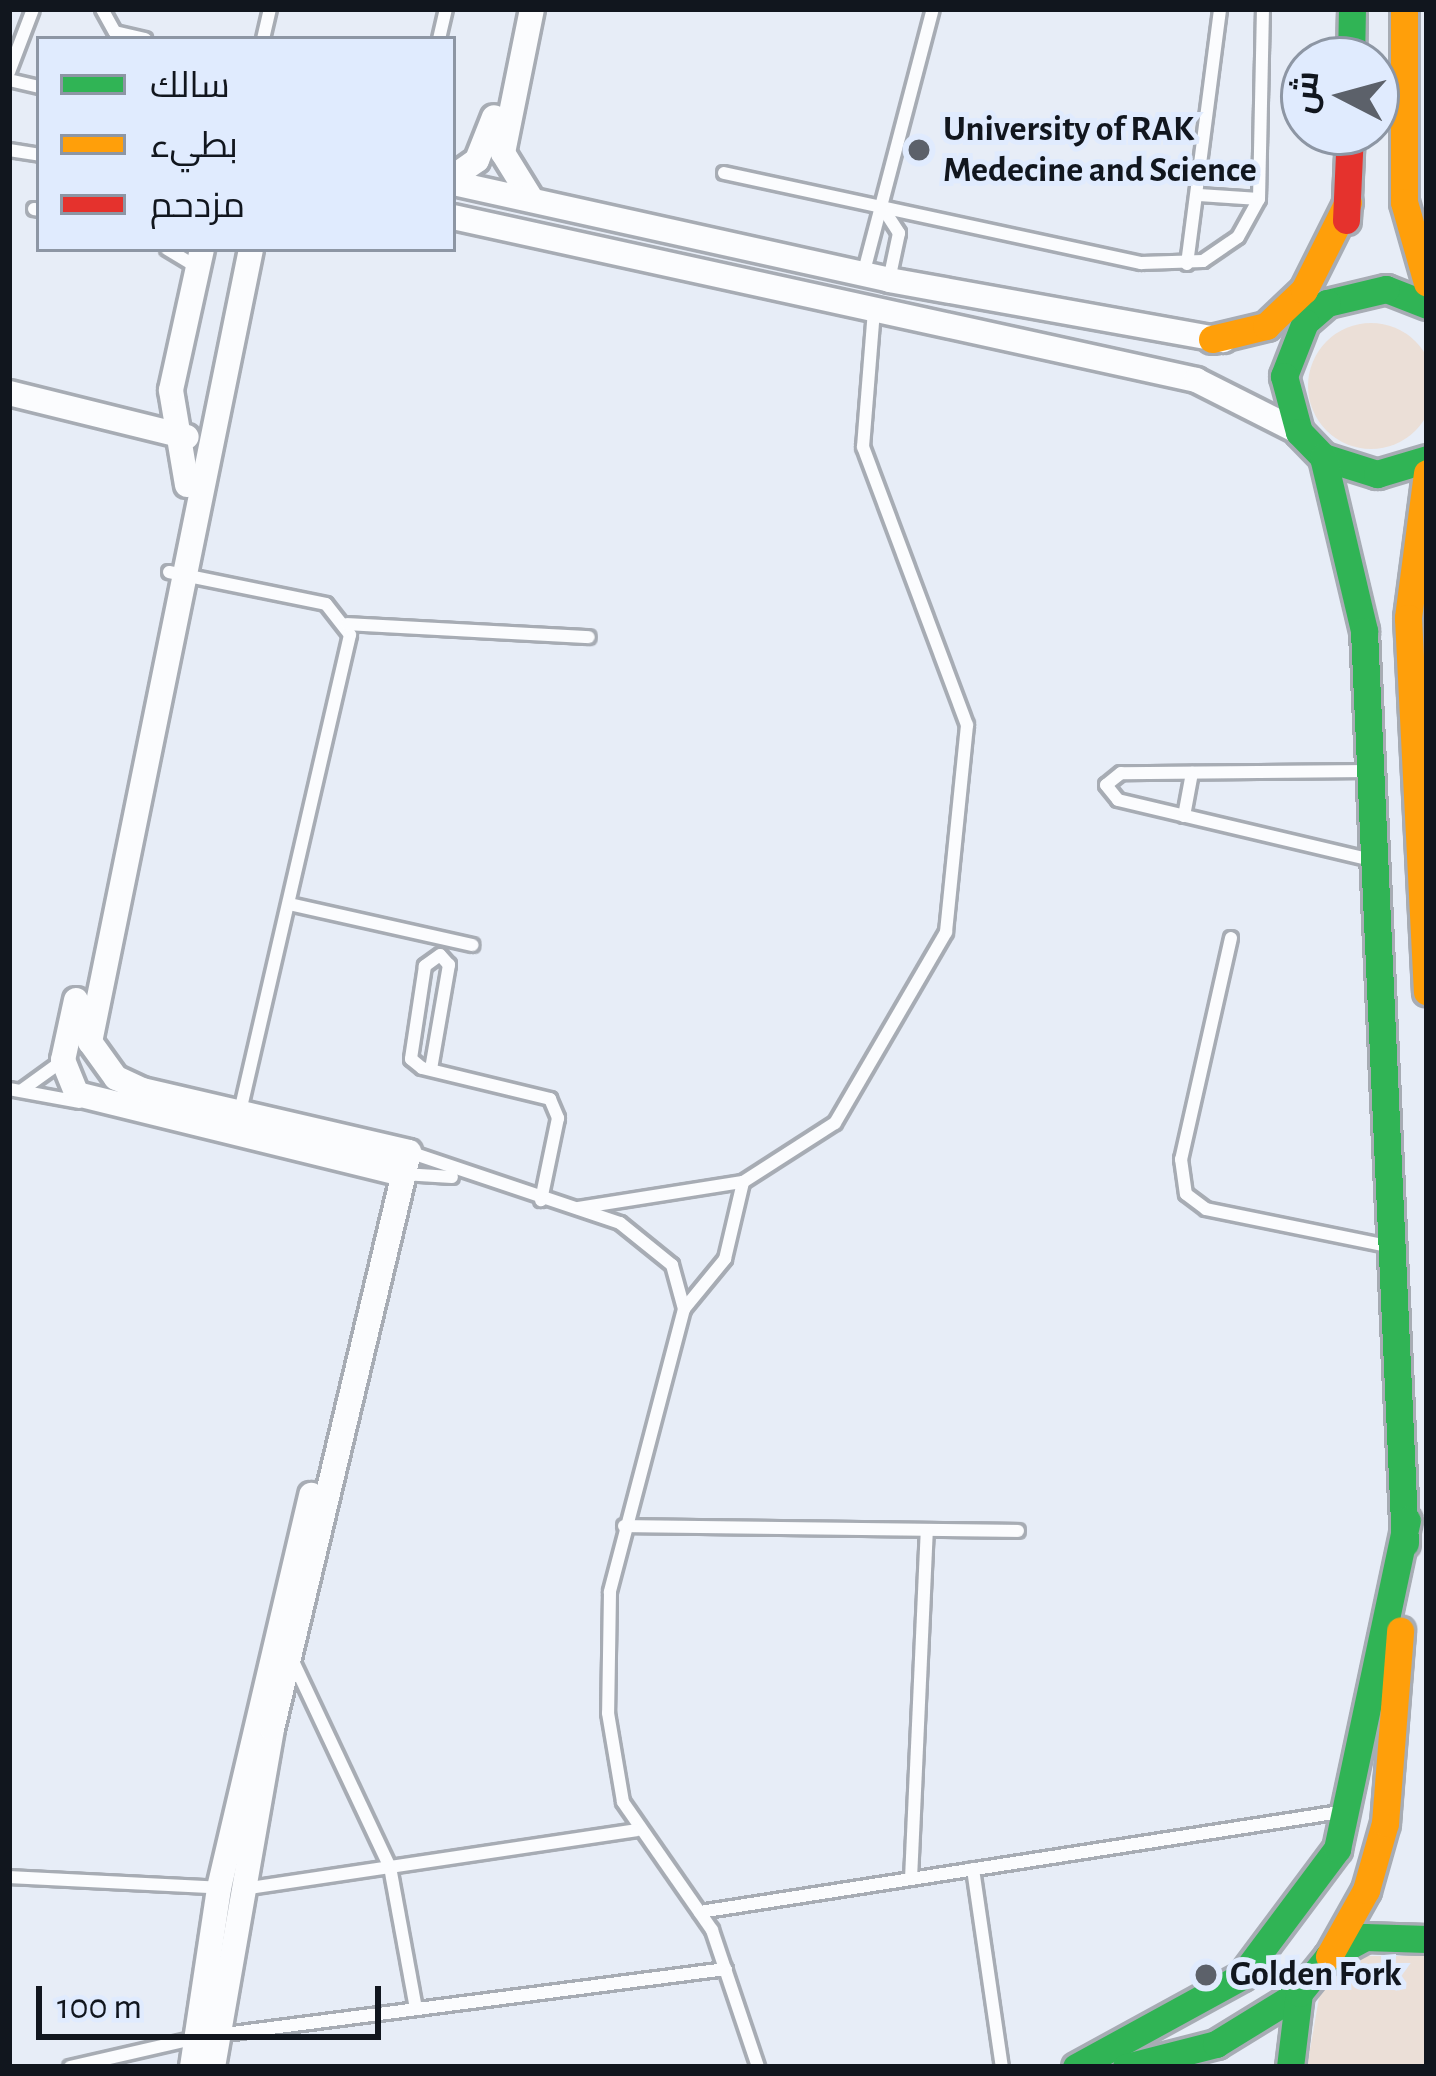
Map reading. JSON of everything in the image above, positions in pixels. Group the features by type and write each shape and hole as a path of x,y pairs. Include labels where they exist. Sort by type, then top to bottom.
{"main road":[{"path":"1404,9 1416,87 1404,202 1427,283"},
{"path":"1327,302 1348,202 1349,156"},
{"path":"1212,339 1266,326 1304,290 1348,202"},
{"path":"1126,2067 1216,2044 1299,1993 1328,1958 1366,1890 1385,1822 1407,1520 1370,771 1355,573 1323,457 1299,432 1284,376 1305,322 1327,302 1386,289 1427,305"},
{"path":"1323,457 1377,474 1427,458"},
{"path":"1427,473 1408,618 1427,992"},
{"path":"1076,2067 1242,1976 1307,1896 1351,1810 1407,1520"},
{"path":"1328,1958 1365,1937 1427,1939"},
{"path":"1290,2067 1299,1993"}],"street":[{"path":"456,177 485,148 518,9"},
{"path":"532,9 503,153 534,202"},
{"path":"456,181 862,275 1212,339 1268,341 1305,322"},
{"path":"456,218 1196,380 1299,432"},
{"path":"192,2067 204,2037 230,1888 283,1644 399,1162 238,1125 112,1109 76,1094 63,1060 249,252"},
{"path":"201,259 171,390 188,483 175,573 86,1020 116,1078 238,1125"},
{"path":"9,393 209,442"},
{"path":"204,2037 213,2067"}],"lane":[{"path":"9,76 33,9"},
{"path":"102,9 115,32 132,36"},
{"path":"862,275 870,230 887,210 933,9"},
{"path":"1187,264 1220,9"},
{"path":"724,173 887,210 1187,264 1221,252 1259,199 1263,9"},
{"path":"1199,196 1259,199"},
{"path":"887,210 899,232 889,280"},
{"path":"571,1209 743,1182 835,1124 946,932 967,725 863,447 874,310"},
{"path":"175,573 326,604 347,624 589,637"},
{"path":"238,1125 347,624"},
{"path":"1370,771 1116,774 1106,785 1114,798 1375,861"},
{"path":"1184,815 1192,773"},
{"path":"289,904 472,944"},
{"path":"1231,938 1179,1171 1186,1194 1206,1209 1396,1247"},
{"path":"430,1070 449,965 440,955 427,961 409,1047 430,1070 550,1099 558,1118 541,1200"},
{"path":"15,1089 63,1060"},
{"path":"15,1089 112,1109"},
{"path":"399,1162 571,1209 644,1236 671,1265 684,1309"},
{"path":"399,1162 459,1178"},
{"path":"743,1182 725,1258 684,1309 624,1526 608,1712 638,1830 700,1912 758,2067"},
{"path":"624,1526 1018,1531"},
{"path":"911,1879 927,1530"},
{"path":"283,1644 390,1867 416,2009"},
{"path":"700,1912 1351,1810"},
{"path":"9,1877 230,1888 638,1830"},
{"path":"973,1869 1002,2067"},
{"path":"70,2067 204,2037 725,1969"}],"shaded area":[{"path":"1371,323 1395,328 1416,341 1429,362 1434,386 1429,410 1416,431 1395,444 1371,449 1347,444 1326,431 1313,410 1308,386 1313,362 1326,341 1347,328"},
{"path":"1361,1956 1427,1956 1427,2067 1307,2067 1321,1986"}],"traffic: fast":[{"path":"1351,36 1352,9"},
{"path":"1427,305 1386,289 1327,303 1305,322 1284,376 1299,432 1323,457 1377,474 1427,459"},
{"path":"1323,457 1364,631 1405,1543"},
{"path":"1076,2067 1242,1976 1337,1849 1407,1520"},
{"path":"1290,2067 1299,1993 1328,1957 1365,1937 1427,1939"},
{"path":"1126,2067 1216,2044 1299,1993"}],"traffic: slow":[{"path":"1404,9 1404,202 1427,283"},
{"path":"1212,339 1266,326 1304,290 1348,202"},
{"path":"1427,473 1408,618 1427,992"},
{"path":"1329,1956 1366,1890 1385,1823 1400,1631"}],"traffic: jam":[{"path":"1346,220 1349,156"}],"place":[{"name":"University of RAK Medecine and Science","path":"919,150"},
{"name":"Golden Fork","path":"1206,1975"}]}
